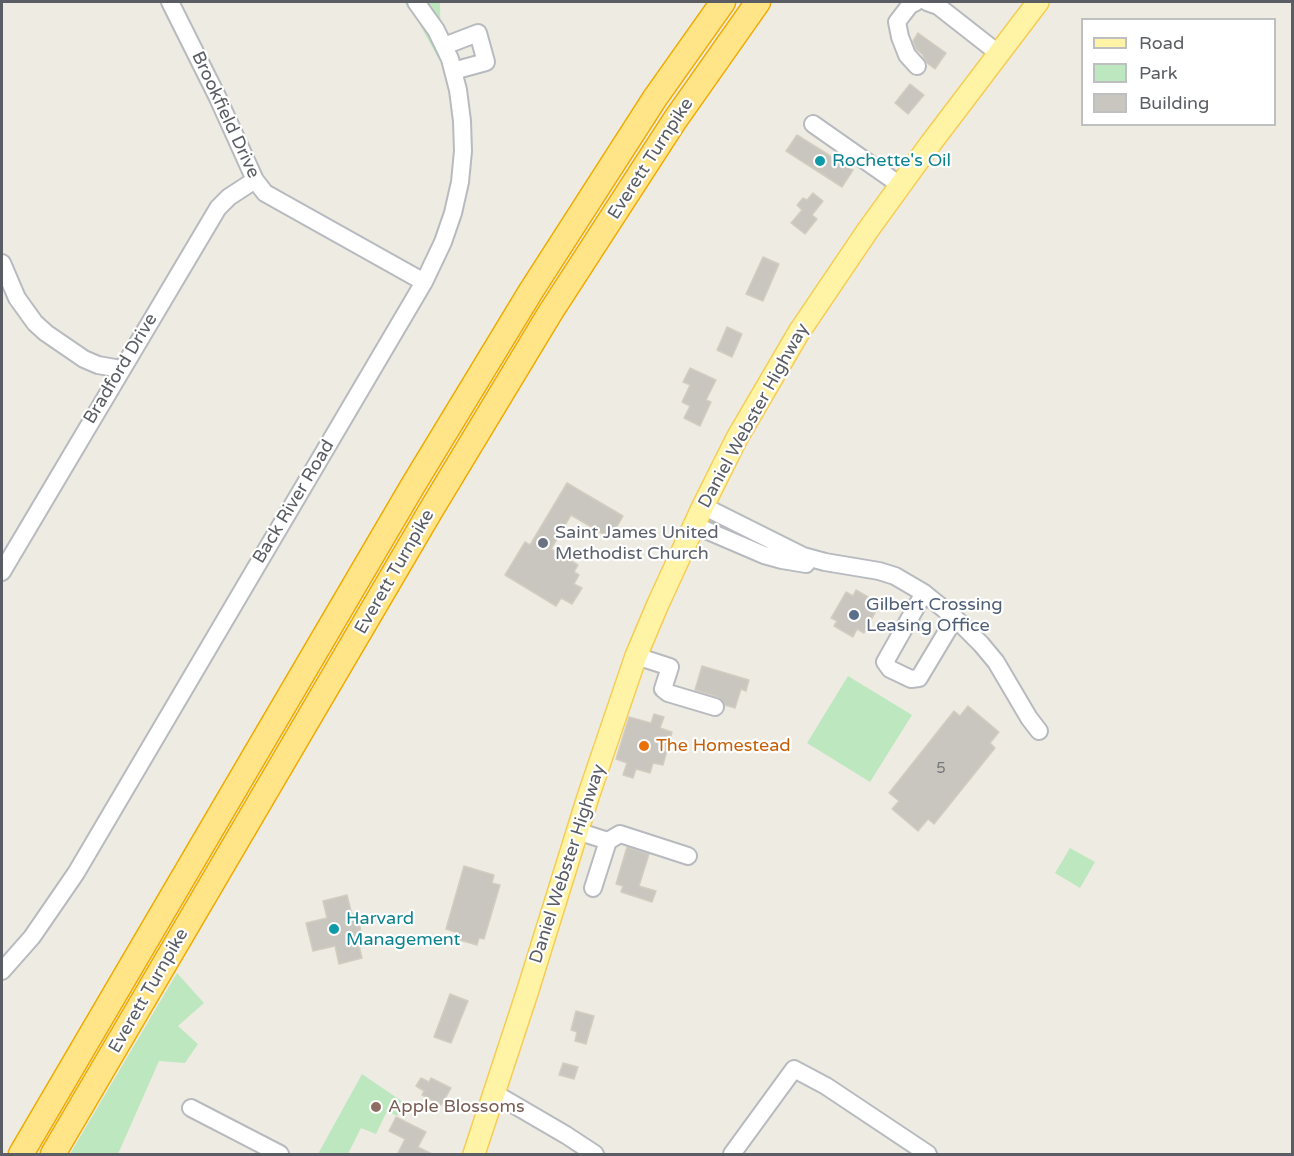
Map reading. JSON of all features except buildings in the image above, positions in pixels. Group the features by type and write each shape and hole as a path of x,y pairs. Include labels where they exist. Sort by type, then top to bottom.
{"highway":[{"name":"Everett Turnpike","path":"21,1155 376,548 531,291 655,98 723,2"},
{"name":"Everett Turnpike","path":"53,1155 431,510 550,313 675,120 758,2"}],"main road":[{"name":"Daniel Webster Highway","path":"474,1155 636,656 698,515 737,438 799,332 900,185 1038,2"}],"street":[{"name":"Brookfield Drive","path":"170,2 217,96 255,180 270,197 424,282"},
{"name":"Back River Road","path":"4,962 38,930 76,873 424,282 449,227 460,182 463,136 460,105 453,71 444,46 416,2"},
{"path":"916,2 910,5 897,22 907,55 917,66"},
{"path":"927,2 938,6 998,53"},
{"path":"444,46 478,33 486,62 453,71"},
{"path":"813,124 900,185"},
{"name":"Bradford Drive","path":"2,572 218,208 229,197 255,180"},
{"path":"2,263 17,298 30,317 46,333 98,365 121,369"},
{"path":"698,515 749,549 782,560 804,564 825,562 879,571 895,576 924,593 955,618 981,644 996,662 1039,731"},
{"path":"924,593 885,662 890,669 911,680 919,678 955,618"},
{"path":"636,656 670,667 663,689 668,693 715,707"},
{"path":"578,831 608,841"},
{"path":"593,888 608,841 620,834 688,856"},
{"path":"732,1155 794,1069 826,1086 928,1155"},
{"path":"494,1093 566,1135 595,1155"},
{"path":"191,1108 280,1155"}],"green space":[{"path":"404,2 440,2 441,63 414,14"},
{"path":"848,676 912,715 870,782 807,743"},
{"path":"1070,848 1095,862 1080,888 1055,873"},
{"path":"177,973 204,1003 178,1026 198,1044 185,1063 159,1061 118,1154 70,1154"},
{"path":"362,1074 403,1102 397,1116 387,1111 376,1134 361,1128 348,1154 318,1154"}],"place":[{"name":"Rochette's Oil","path":"820,161"},
{"name":"Saint James United Methodist Church","path":"543,543"},
{"name":"Gilbert Crossing Leasing Office","path":"854,615"},
{"name":"The Homestead","path":"644,746"},
{"name":"Harvard Management","path":"334,929"},
{"name":"Apple Blossoms","path":"376,1107"}]}
